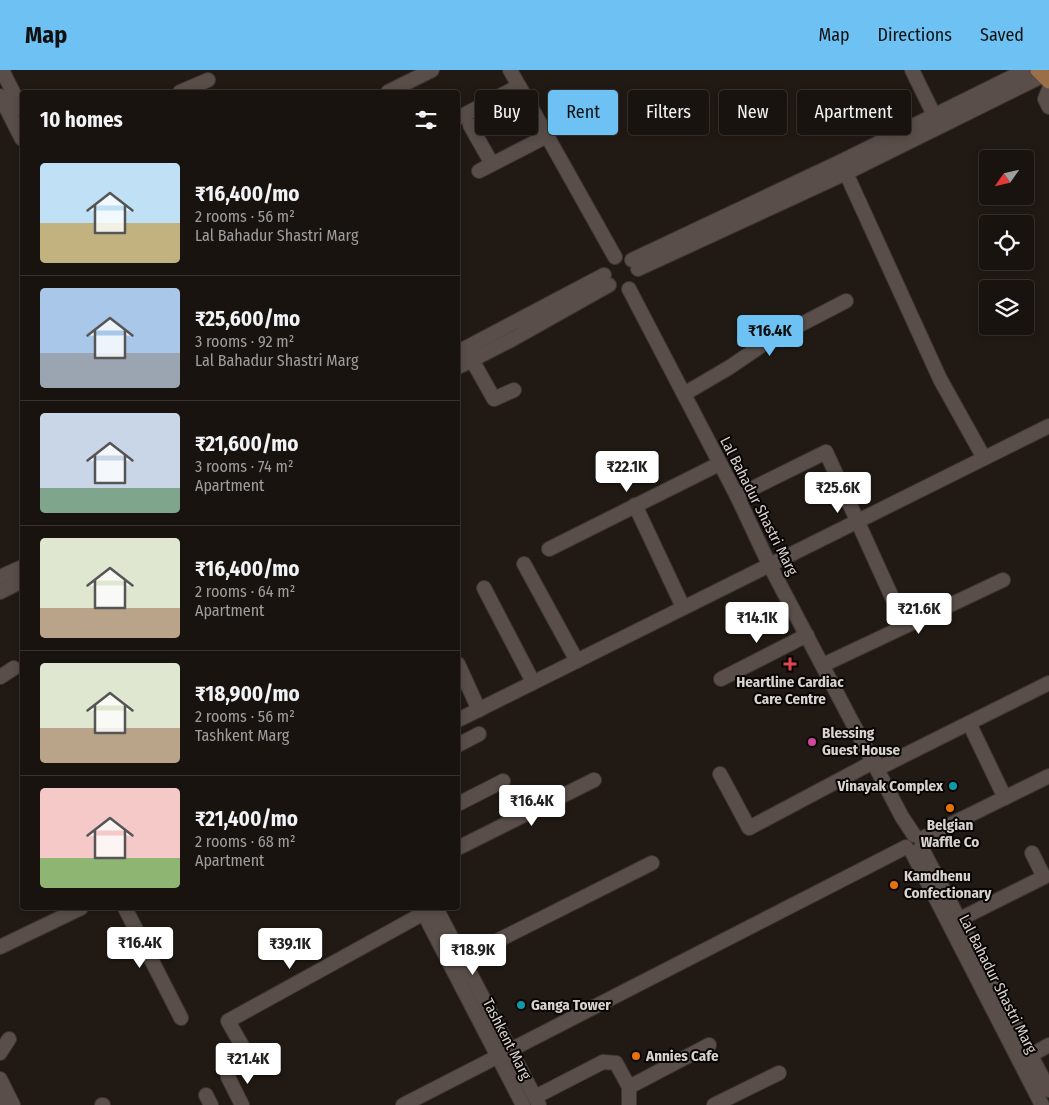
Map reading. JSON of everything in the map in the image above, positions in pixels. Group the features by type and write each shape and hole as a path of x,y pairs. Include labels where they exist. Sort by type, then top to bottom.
{"street":[{"path":"2,70 20,106"},
{"path":"392,90 432,70"},
{"path":"510,70 615,257"},
{"path":"912,70 934,115"},
{"path":"635,264 1026,70"},
{"path":"635,264 846,173 1044,79 1045,99 1049,107"},
{"path":"185,90 208,80"},
{"path":"460,117 519,86"},
{"path":"0,96 20,134"},
{"path":"470,125 492,164"},
{"path":"479,171 547,136"},
{"path":"846,173 940,379 984,458"},
{"path":"615,257 627,257 635,264 637,281 629,289 618,291 607,280 607,265 615,257"},
{"path":"460,351 607,280"},
{"path":"460,366 607,280"},
{"name":"Lal Bahadur Shastri Marg","path":"629,289 737,496 770,564 877,765 1042,1105"},
{"path":"684,394 765,344 846,301"},
{"path":"472,360 494,399 514,390"},
{"path":"460,719 1049,426"},
{"path":"737,496 826,452 905,626"},
{"path":"549,549 719,464"},
{"path":"635,506 682,608"},
{"path":"524,564 577,661"},
{"path":"0,578 20,568"},
{"path":"823,665 1003,580"},
{"path":"0,592 20,582"},
{"path":"484,588 533,682"},
{"path":"721,679 807,635"},
{"path":"0,677 14,668"},
{"path":"460,668 479,710"},
{"path":"720,774 749,828 877,765 970,723 1049,683"},
{"path":"970,723 1005,798"},
{"path":"460,745 479,734"},
{"path":"403,1105 914,843 1049,776"},
{"path":"460,847 594,780"},
{"path":"460,801 503,781"},
{"name":"Lal Bahadur Shastri Marg","path":"914,843 960,920 1049,1090"},
{"path":"960,920 1044,877 1032,853"},
{"path":"463,958 652,863"},
{"path":"0,947 76,910"},
{"path":"126,910 181,1018"},
{"path":"249,1058 228,1021 425,910"},
{"name":"Tashkent Marg","path":"427,910 523,1105"},
{"name":"Tashkent Marg","path":"428,910 463,958 537,1101"},
{"path":"0,1053 9,1039"},
{"path":"629,1087 710,1045"},
{"path":"1031,1055 1049,1045"},
{"path":"537,1101 603,1062 616,1063 629,1087 629,1105"},
{"path":"714,1105 779,1073"},
{"path":"228,1077 242,1105"},
{"path":"0,1079 13,1105"}],"place":[{"name":"Heartline Cardiac Care Centre","path":"790,664"},
{"name":"Blessing Guest House","path":"812,742"},
{"name":"Vinayak Complex","path":"953,786"},
{"name":"Belgian Waffle Co","path":"950,808"},
{"name":"Kamdhenu Confectionary","path":"894,885"},
{"name":"Ganga Tower","path":"521,1005"},
{"name":"Annies Cafe","path":"636,1056"}]}
